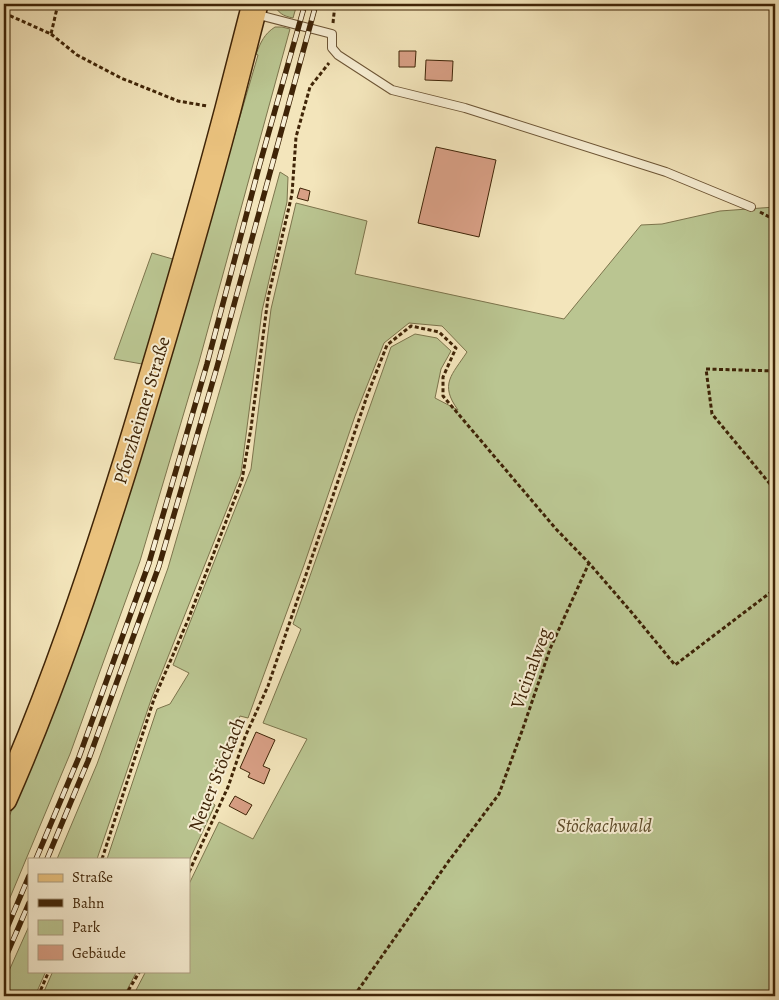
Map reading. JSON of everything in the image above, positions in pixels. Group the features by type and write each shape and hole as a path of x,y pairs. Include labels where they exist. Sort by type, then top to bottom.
{"main road":[{"name":"Pforzheimer Straße","path":"4,799 37,722 103,537 173,306 228,110 254,8"}],"lane":[{"path":"254,8 332,34 332,48 338,54 392,90 465,108 666,172 751,207"}],"path":[{"path":"51,34 58,4"},
{"path":"332,34 335,4"},
{"path":"4,13 51,34 77,55 121,78 178,101 228,110"},
{"path":"102,858 154,700 188,620 242,480 251,428 268,298 292,194 296,137 310,87 326,69 332,58 332,48"},
{"name":"Neuer Stöckach","path":"190,870 228,787 245,737 268,686 367,396 387,345 411,326 439,332 456,348 442,377 443,396 556,529 589,563"},
{"path":"775,371 706,369 712,414 775,490"},
{"path":"589,563 675,665 775,589"},
{"name":"Vicinalweg","path":"354,996 448,862 499,794 550,649 589,563"},
{"path":"38,996 49,972"},
{"path":"126,996 139,972"}],"green space":[{"path":"274,4 297,4 293,18 281,14"},
{"path":"275,27 290,29 199,362 140,561 70,754 4,912 4,829 91,610 183,312 258,55 256,54 265,35"},
{"path":"280,172 288,177 287,202 262,311 241,474 152,697 97,858 57,858 97,764 168,568 226,369"},
{"name":"Stöckachwald","path":"296,203 367,221 355,274 564,319 641,225 662,224 720,211 775,207 775,996 42,996 53,972 136,972 127,990 134,994 145,972 190,972 190,882 219,822 253,839 307,739 263,723 301,629 293,624 391,347 415,334 437,338 451,351 441,369 435,398 458,410 449,393 449,386 453,374 467,352 442,326 409,323 384,343 355,416 304,565 248,718 240,716 204,798 215,805 190,859 107,858 157,709 170,704 189,673 173,665 251,469 271,309"},
{"path":"152,253 176,260 142,364 114,359"},
{"path":"28,928 28,972 46,972 35,996 4,996 4,982"}],"building":[{"path":"399,51 416,51 415,67 399,67"},
{"path":"426,60 453,61 452,81 425,80"},
{"path":"436,147 496,160 479,237 418,223"},
{"path":"300,188 310,191 308,201 297,198"},
{"path":"256,732 275,740 263,766 270,769 264,784 248,777 250,773 240,768"},
{"path":"235,796 252,805 246,815 229,806"}],"railway":[{"path":"36,858 79,757 149,563 207,364 259,167 305,4"},
{"path":"47,858 88,761 159,566 217,367 316,4"},
{"path":"4,935 28,878"},
{"path":"4,961 28,905"}]}
